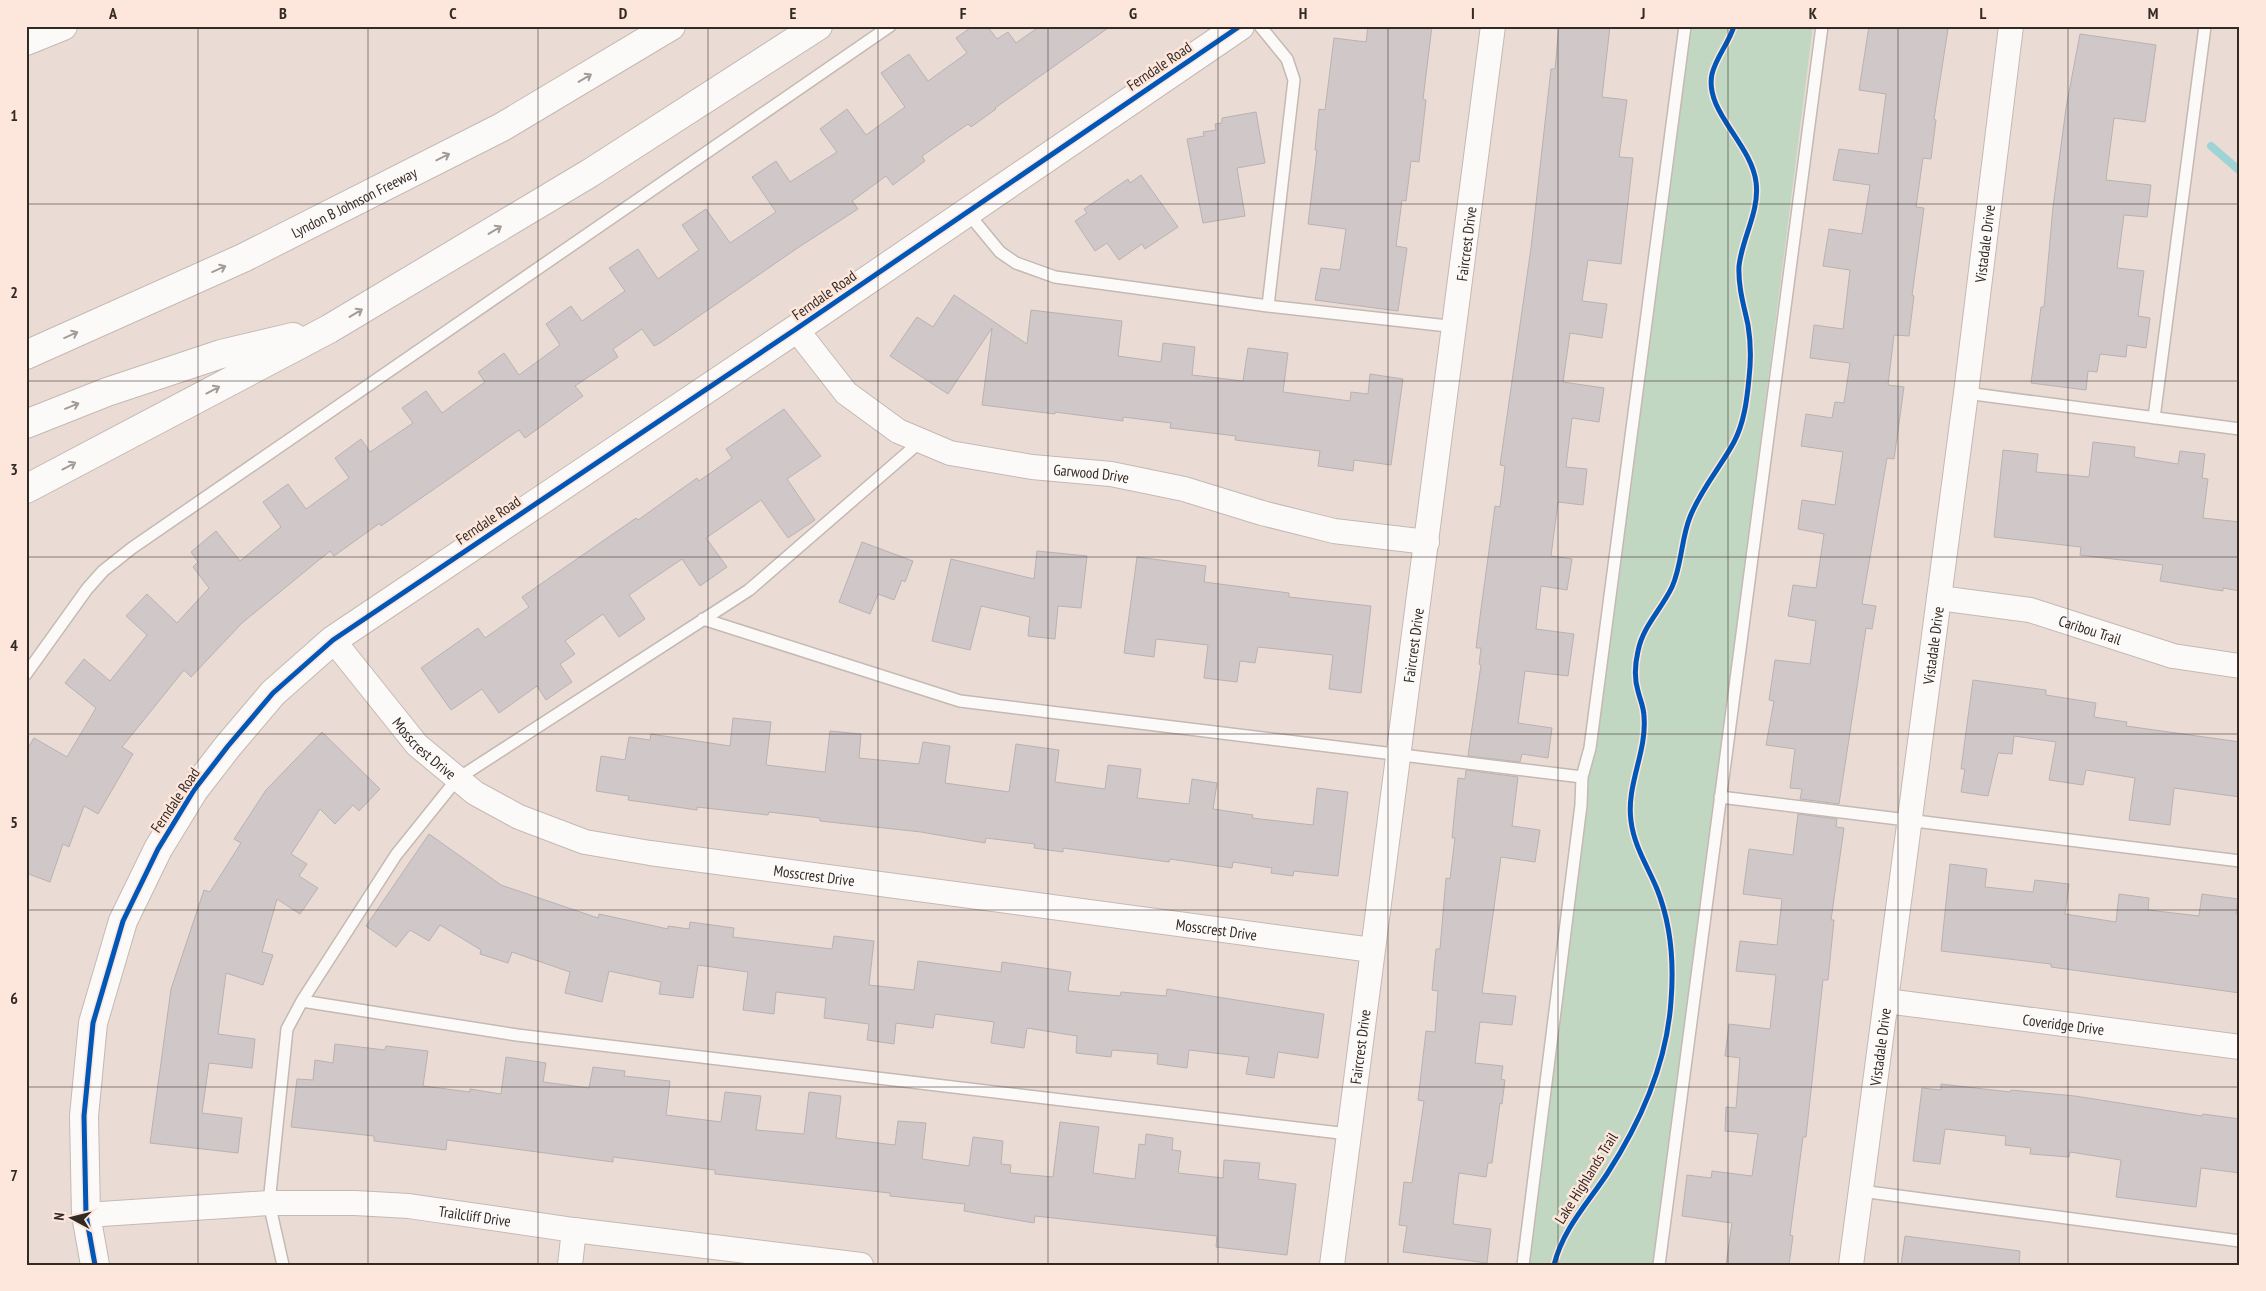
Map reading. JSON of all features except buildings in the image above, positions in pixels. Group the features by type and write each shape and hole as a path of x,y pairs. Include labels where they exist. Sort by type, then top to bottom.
{"main road":[{"path":"26,41 63,26"},
{"name":"Lyndon B Johnson Freeway","path":"26,355 243,258 502,127 671,26"},
{"path":"26,489 329,329 590,173 818,26"},
{"name":"Ferndale Road","path":"95,1265 86,1215 84,1116 93,1023 123,921 158,849 194,790 273,693 333,640 796,329 1240,26"},
{"path":"26,424 107,392 221,354 329,329"}],"street":[{"name":"Faircrest Drive","path":"1332,1265 1372,950 1457,327 1493,26"},
{"name":"Vistadale Drive","path":"1851,1265 1966,393 2011,26"},
{"name":"Garwood Drive","path":"796,329 846,393 898,431 950,453 1032,467 1111,474 1184,489 1262,513 1334,531 1427,542"},
{"name":"Caribou Trail","path":"1939,598 2030,610 2173,656 2240,666"},
{"name":"Mosscrest Drive","path":"333,640 417,745 475,793 519,817 585,842 650,853 1372,950"},
{"name":"Coveridge Drive","path":"1886,1001 2240,1047"},
{"name":"Trailcliff Drive","path":"86,1215 269,1203 355,1203 409,1206 771,1259 861,1265"},
{"path":"570,1265 574,1230"}],"lane":[{"path":"26,674 86,589 103,571 132,548 890,26"},
{"path":"1260,26 1287,60 1294,80 1268,306"},
{"path":"1523,1265 1581,805 1582,777 1591,738 1685,26"},
{"path":"1659,1265 1822,26"},
{"path":"2154,418 2205,26"},
{"path":"967,212 1000,252 1016,263 1055,277 1268,306 1457,327"},
{"path":"1966,393 2240,429"},
{"path":"283,1265 269,1203 286,1029 396,855 458,779 749,590 921,441"},
{"path":"704,619 960,701 1582,777"},
{"path":"1720,796 2240,861"},
{"path":"302,1001 517,1035 1348,1134"},
{"path":"1861,1191 2240,1241"}],"green space":[{"path":"1683,26 1813,26 1656,1265 1517,1265"}],"waterway":[{"path":"2211,146 2240,171"}],"cycle path":[{"path":"95,1265 86,1215 84,1116 93,1023 123,921 158,849 194,790 273,693 333,640 796,329 1240,26"},
{"name":"Lake Highlands Trail","path":"1554,1265 1569,1228 1607,1174 1641,1113 1658,1069 1668,1024 1672,973 1666,916 1657,889 1638,848 1631,821 1631,794 1643,743 1644,730 1644,713 1635,676 1640,642 1672,587 1680,561 1685,534 1694,507 1729,452 1743,419 1746,403 1750,372 1750,345 1748,325 1740,289 1739,266 1743,245 1753,214 1757,193 1756,182 1746,154 1721,114 1711,88 1714,68 1734,26"}]}
